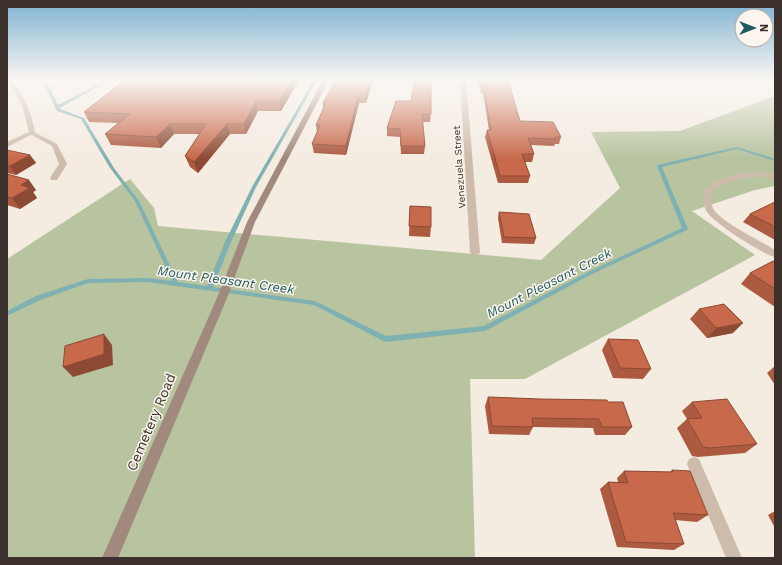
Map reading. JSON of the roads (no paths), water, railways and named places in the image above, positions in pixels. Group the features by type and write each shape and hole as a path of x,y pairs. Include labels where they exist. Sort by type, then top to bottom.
{"street":[{"path":"26,106 31,117 32,133"},
{"name":"Cemetery Road","path":"110,558 222,298 251,222 312,106"},
{"name":"Venezuela Street","path":"465,106 475,253"},
{"path":"7,146 32,133"},
{"path":"32,133 55,145 63,164 54,178"},
{"path":"775,176 760,174 738,177 720,182 707,191 706,201 712,212 727,224 775,254"},
{"path":"694,464 734,558"}],"waterway":[{"path":"56,106 58,110 82,118 112,168 137,201 176,284"},
{"path":"209,288 228,242 254,187 301,106"},
{"name":"Mount Pleasant Creek","path":"176,284 315,303 385,339 485,328 590,273 685,229 659,166 737,148 775,160"},
{"name":"Mount Pleasant Creek","path":"7,314 38,298 88,281 147,280 176,284"}]}
